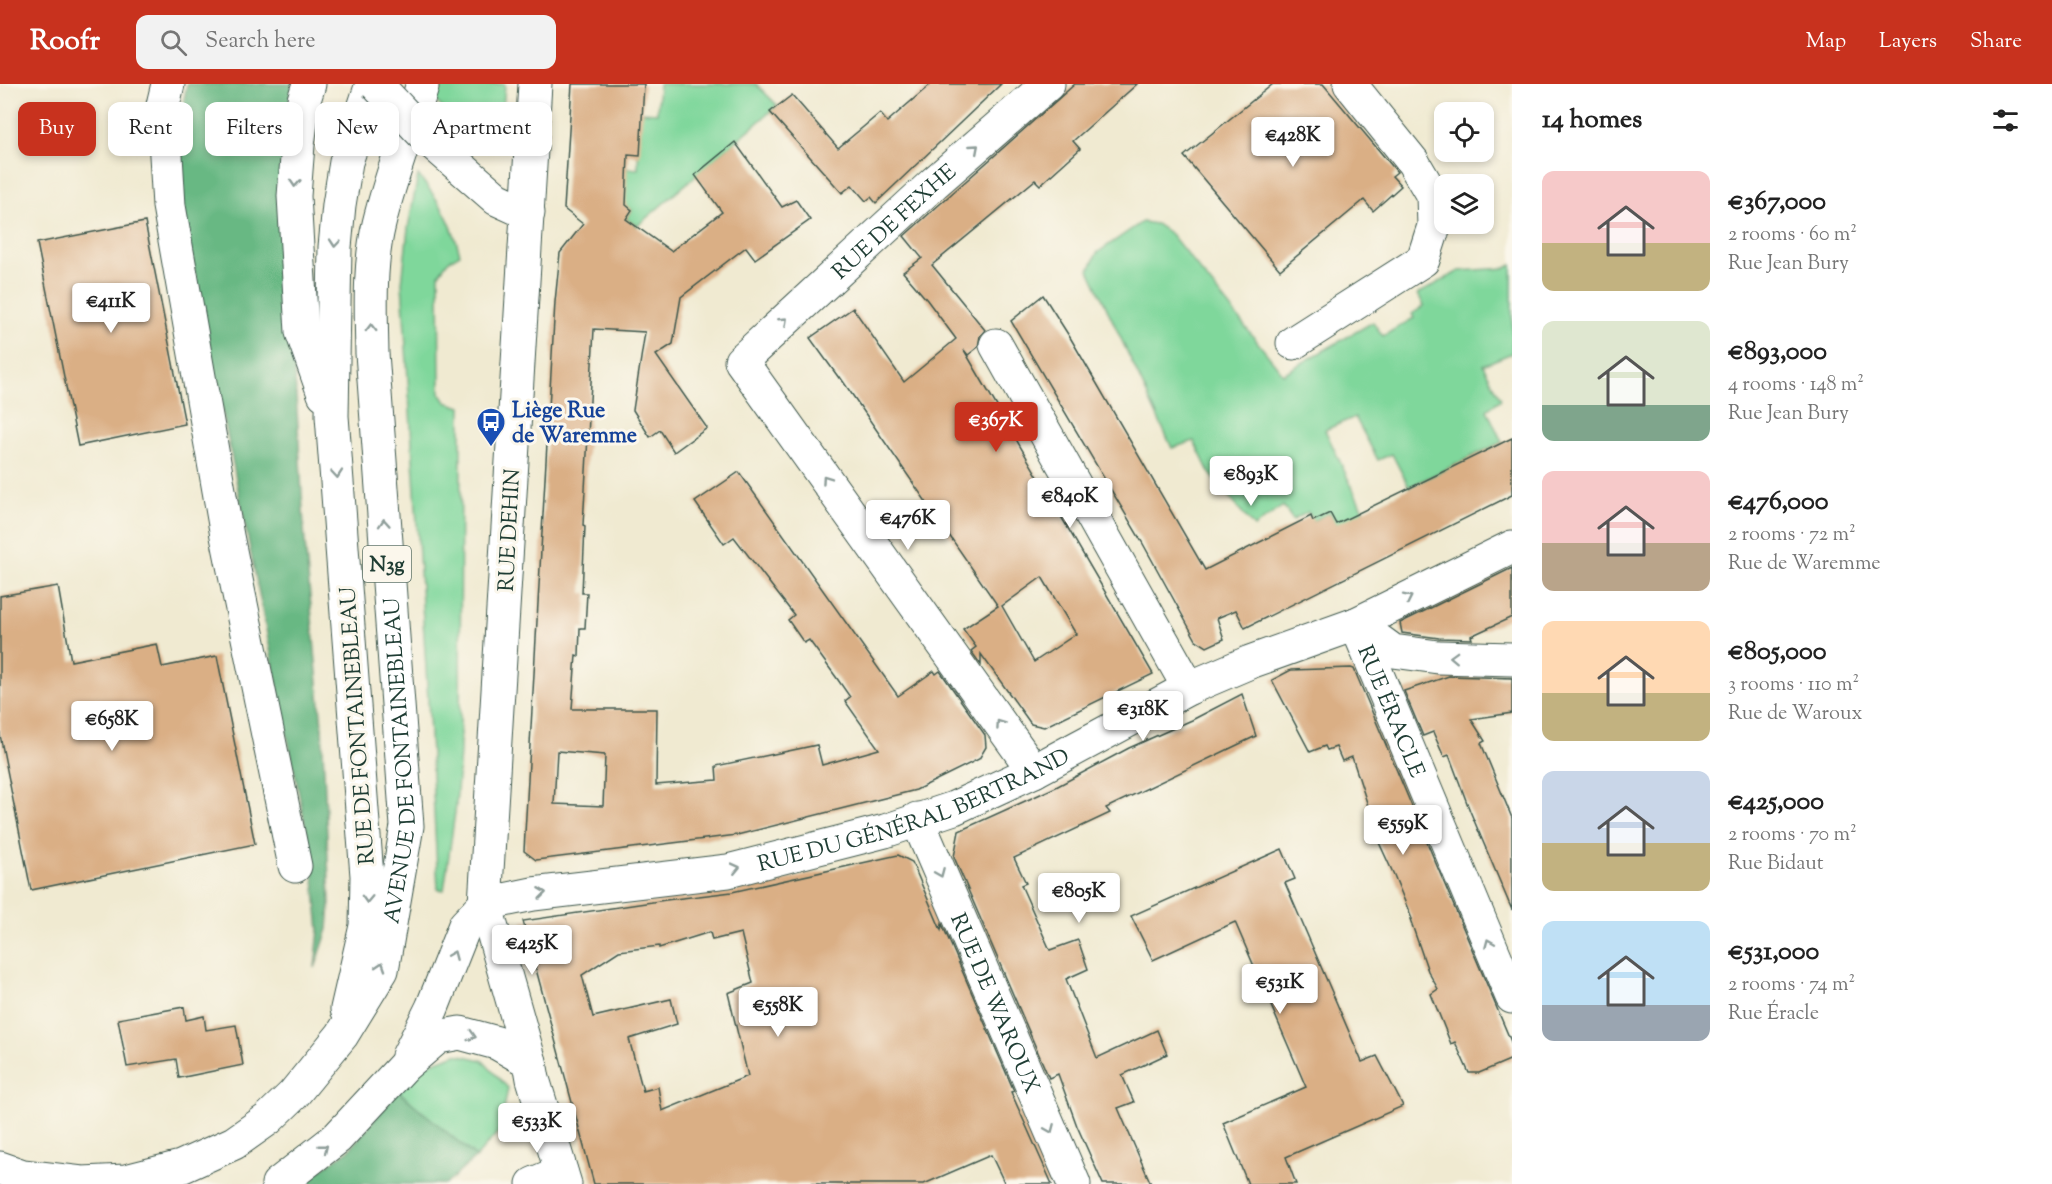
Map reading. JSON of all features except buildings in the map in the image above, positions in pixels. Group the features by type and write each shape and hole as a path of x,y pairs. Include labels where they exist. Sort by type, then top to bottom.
{"street":[{"path":"168,84 164,105 170,206 227,536 295,867"},
{"path":"309,84 304,100 294,196 302,332 332,416"},
{"path":"374,84 427,138 497,199 528,213"},
{"name":"N3g","path":"332,416 335,247 339,205 346,162 374,84"},
{"name":"RUE DEHIN","path":"535,84 485,904 530,1062 553,1180"},
{"name":"RUE DE FEXHE","path":"1034,771 741,361 934,183 1048,84"},
{"path":"1293,343 1424,260 1434,226 1433,196 1413,162 1350,84"},
{"name":"AVENUE DE FONTAINEBLEAU","path":"342,1035 382,970 407,826 372,364 371,307 373,259 379,224 422,87"},
{"path":"996,345 1189,688"},
{"name":"RUE DE FONTAINEBLEAU","path":"332,416 367,876 366,926 342,1035"},
{"name":"RUE DU GÉNÉRAL BERTRAND","path":"485,904 533,894 728,871 885,831 954,807 1034,771 1189,688 1250,662 1356,624 1512,548"},
{"path":"1356,624 1393,651 1438,657 1512,660"},
{"name":"RUE ÉRACLE","path":"1356,624 1512,997"},
{"name":"RUE DE WAROUX","path":"917,819 1074,1184"},
{"path":"404,1066 432,1008 465,925 485,904"},
{"path":"278,1184 337,1138 404,1066 438,1037 460,1033 497,1044 530,1062"},
{"name":"N3g","path":"18,1176 82,1183 126,1181 181,1167 234,1143 268,1119 293,1095 342,1035"}],"green space":[{"path":"187,84 293,84 289,102 205,102 205,156 283,156 305,543 322,726 330,903 328,929 315,968 319,930 312,859 181,204 180,156 193,156 193,102 184,102"},
{"path":"419,84 505,84 504,102 437,102"},
{"path":"659,84 756,84 777,105 637,226 626,219 632,210 611,195 627,168 638,169 639,112 657,113"},
{"path":"418,175 444,212 460,254 448,261 439,274 440,393 446,402 461,407 460,752 456,805 444,890 438,889 402,283 408,228"},
{"path":"1142,222 1156,224 1171,234 1283,374 1373,322 1383,336 1414,318 1412,314 1424,306 1418,294 1459,271 1506,268 1512,265 1512,353 1483,365 1501,399 1487,410 1502,442 1409,487 1392,454 1378,460 1355,417 1325,430 1366,517 1338,530 1330,513 1313,521 1308,512 1293,520 1283,506 1254,527 1209,472 1194,441 1172,448 1089,270 1097,253"},
{"path":"456,1054 482,1060 508,1088 500,1130 476,1157 398,1091 426,1065"},
{"path":"398,1091 476,1157 446,1184 300,1184 349,1150"}],"place":[{"name":"Liège Rue de Waremme","path":"491,448"}]}
